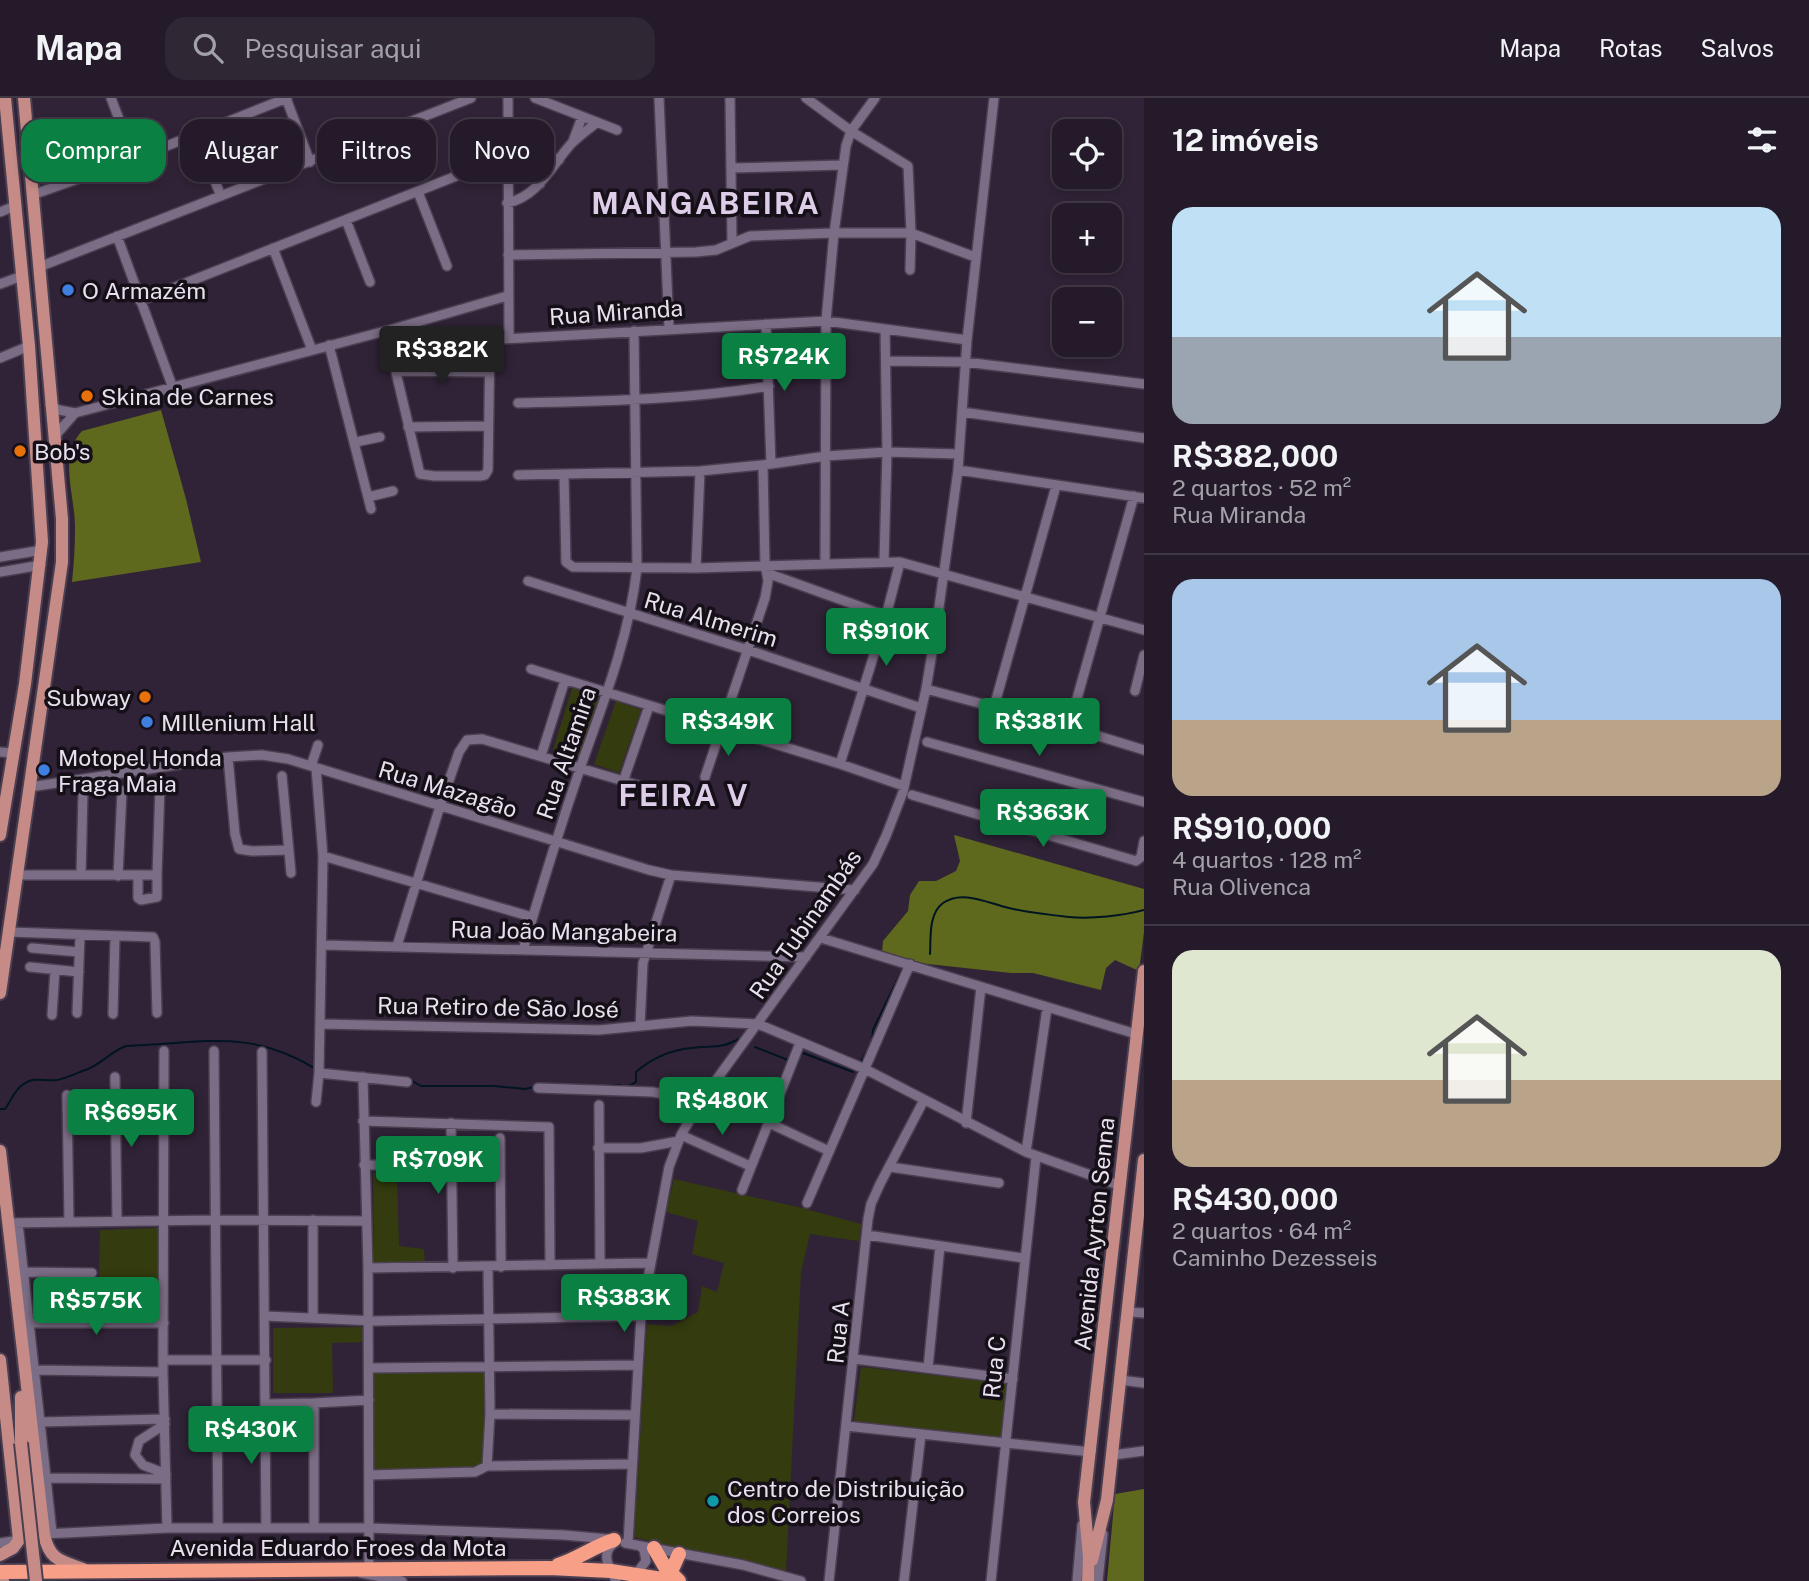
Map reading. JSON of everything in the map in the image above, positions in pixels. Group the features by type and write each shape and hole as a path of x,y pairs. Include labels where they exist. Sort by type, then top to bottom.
{"highway":[{"path":"549,1568 582,1557 597,1546 620,1542"},
{"path":"647,1547 675,1578"},
{"path":"675,1578 679,1554"},
{"name":"Avenida Eduardo Froes da Mota","path":"0,1572 549,1568 634,1578 675,1578"}],"main road":[{"path":"6,103 17,114 23,112 25,103"},
{"path":"0,835 7,752 25,684 42,550 29,346 6,103"},
{"path":"9,135 13,125 21,123"},
{"path":"0,993 51,648 63,539 32,182"},
{"path":"30,643 32,658 38,665 46,660 51,648"},
{"path":"25,684 36,668 43,669 46,679"},
{"name":"Avenida Ayrton Senna","path":"1088,1580 1084,1502 1144,971"},
{"path":"0,1151 13,1223 22,1348 48,1534 46,1545 55,1558 90,1572"},
{"name":"Avenida Ayrton Senna","path":"1088,1580 1107,1500 1113,1455 1144,1160"},
{"path":"22,1348 21,1440 36,1581"},
{"path":"0,1352 21,1440"},
{"path":"0,1360 5,1457 19,1540 26,1545 35,1544 48,1534"},
{"path":"0,1555 13,1548 19,1540"},
{"path":"71,1581 90,1572"}],"street":[{"path":"111,98 119,119"},
{"path":"235,119 287,98 310,162"},
{"path":"39,267 471,98"},
{"path":"507,119 508,98"},
{"path":"535,98 617,130"},
{"path":"659,98 669,328"},
{"path":"730,98 732,242"},
{"path":"806,98 909,167 910,270"},
{"path":"825,563 826,321 834,233 842,164 852,131 875,98"},
{"name":"Rua Tubinambás","path":"613,1576 606,1552 620,1542 632,1464 641,1316 669,1167 680,1138 701,1101 821,938 881,848 904,786 926,689 958,470 975,257 994,98"},
{"path":"572,143 582,117"},
{"path":"507,203 525,198 540,184 572,143 597,122"},
{"path":"554,158 559,160"},
{"path":"732,168 842,164"},
{"path":"140,301 450,179"},
{"path":"33,195 69,182"},
{"path":"215,182 221,196"},
{"path":"507,182 509,338"},
{"path":"418,192 447,266"},
{"path":"0,212 15,206"},
{"path":"346,220 370,282"},
{"path":"508,255 664,254 716,250 750,236 911,233 975,257"},
{"path":"117,236 173,388"},
{"path":"273,248 312,349"},
{"path":"0,284 22,276"},
{"name":"Rua Miranda","path":"75,414 507,296"},
{"name":"Rua Miranda","path":"393,329 490,339 826,321 967,340"},
{"path":"705,777 765,598 769,386 766,324"},
{"path":"884,561 887,452 885,329"},
{"name":"Rua Altamira","path":"523,950 607,692 629,614 637,568 634,331"},
{"path":"390,347 420,474 473,477 485,475 488,470 490,339"},
{"path":"329,345 371,509"},
{"path":"0,358 29,346"},
{"path":"886,362 965,362 1144,384"},
{"path":"396,372 489,372"},
{"path":"518,403 697,396 769,386"},
{"path":"50,405 75,414 54,437"},
{"path":"962,412 1144,438"},
{"path":"408,426 487,426"},
{"path":"355,442 380,437"},
{"path":"518,475 700,471 826,456 887,452 959,454"},
{"path":"958,470 1139,497 1069,727"},
{"path":"696,568 700,471"},
{"path":"564,475 568,565 573,567 766,569 825,563 900,562 1144,630"},
{"path":"994,707 1056,486"},
{"path":"368,497 393,491"},
{"path":"0,557 42,550"},
{"path":"840,764 900,562"},
{"path":"0,572 41,565"},
{"path":"766,569 886,616 936,629"},
{"name":"Rua Almerim","path":"528,581 921,708"},
{"path":"1135,691 1144,655"},
{"path":"531,669 904,786"},
{"path":"541,756 565,680"},
{"path":"926,689 1144,750"},
{"path":"623,782 649,706"},
{"path":"397,946 440,806 463,743 474,738 482,739 674,796"},
{"path":"927,742 1144,802"},
{"path":"316,1102 321,1024 323,856 313,767 318,745"},
{"name":"Rua Mazagão","path":"30,787 260,750 671,875 855,890"},
{"path":"228,757 235,834 239,849 289,850"},
{"path":"282,776 291,873"},
{"path":"138,876 138,898 141,900 157,897 160,786"},
{"path":"118,876 122,791"},
{"path":"81,875 83,793"},
{"path":"912,795 1136,861 1141,857 1144,847"},
{"path":"323,856 533,917"},
{"path":"18,875 157,875"},
{"path":"639,1026 642,970 671,875"},
{"path":"9,932 151,936 154,939 157,1013"},
{"path":"77,1013 80,936"},
{"path":"113,1014 115,937"},
{"path":"821,938 1136,1034"},
{"name":"Rua João Mangabeira","path":"322,945 806,957"},
{"path":"32,948 79,952"},
{"path":"807,1203 910,964"},
{"path":"30,967 79,972"},
{"path":"52,1015 55,970"},
{"path":"966,1123 981,987"},
{"path":"1026,1153 1047,1008"},
{"name":"Rua Retiro de São José","path":"321,1024 599,1030 692,1021 758,1024"},
{"path":"758,1024 865,1069 1026,1153 1121,1185"},
{"path":"742,1190 800,1043"},
{"path":"164,1051 163,1372 167,1528"},
{"path":"214,1051 218,1528"},
{"path":"262,1052 266,1528"},
{"path":"319,1068 407,1082"},
{"path":"115,1077 117,1222"},
{"path":"363,1077 368,1268 369,1568"},
{"path":"538,1088 653,1092 701,1101"},
{"path":"66,1095 69,1222"},
{"name":"Rua A","path":"832,1580 871,1204 924,1100"},
{"path":"599,1105 600,1264"},
{"path":"363,1121 549,1127 550,1265"},
{"path":"769,1123 828,1151"},
{"path":"451,1124 453,1268"},
{"path":"598,1148 629,1149 680,1138 750,1166"},
{"path":"500,1139 501,1267"},
{"name":"Rua C","path":"991,1581 1023,1258 1036,1157"},
{"path":"364,1165 452,1165"},
{"path":"890,1167 999,1183"},
{"path":"365,1221 165,1220 13,1223 23,1272 35,1370 48,1534 167,1528 369,1528 564,1535 620,1542 743,1565 801,1581"},
{"path":"313,1220 313,1318"},
{"path":"867,1235 1023,1258"},
{"path":"928,1368 940,1246"},
{"path":"368,1268 488,1268 650,1263"},
{"path":"487,1466 490,1414 488,1268"},
{"path":"23,1272 92,1273"},
{"path":"1129,1312 1144,1313"},
{"path":"265,1316 367,1320 641,1316"},
{"path":"28,1323 164,1323"},
{"path":"855,1359 1013,1379"},
{"path":"164,1360 266,1360"},
{"path":"369,1368 637,1365"},
{"path":"35,1370 163,1372"},
{"path":"1121,1380 1144,1382"},
{"path":"266,1404 369,1400"},
{"path":"314,1403 314,1528"},
{"path":"490,1414 634,1415"},
{"path":"40,1422 165,1422"},
{"path":"165,1422 139,1441 135,1455 143,1465 166,1477"},
{"path":"846,1426 1091,1452"},
{"path":"904,1581 921,1434"},
{"path":"1113,1455 1144,1451"},
{"path":"369,1475 475,1472 487,1466 632,1464"},
{"path":"44,1478 166,1477"},
{"path":"0,1543 19,1540"},
{"path":"634,1578 646,1561 647,1547"},
{"path":"346,1568 370,1576 402,1581"}],"green space":[{"path":"161,410 201,562 72,582 75,527 69,464 75,441 82,431"},
{"path":"572,688 600,698 579,758 553,750"},
{"path":"616,701 641,710 619,773 594,764"},
{"path":"954,835 1144,889 1144,932 1139,971 1115,960 1106,968 1101,990 1033,973 919,963 882,953 883,941 908,911 910,895 919,881 936,881 956,871 960,861"},
{"path":"373,1173 397,1174 399,1246 424,1249 425,1263 374,1264"},
{"path":"674,1179 861,1224 859,1241 810,1234 801,1272 786,1573 634,1537 647,1324 671,1326 698,1312 702,1286 717,1292 724,1263 692,1254 698,1221 666,1212"},
{"path":"158,1228 157,1318 98,1319 100,1230"},
{"path":"365,1327 365,1342 332,1343 333,1393 273,1393 273,1328"},
{"path":"861,1367 1010,1384 1004,1438 854,1421"},
{"path":"485,1372 484,1463 479,1468 372,1470 373,1373"},
{"path":"1144,1489 1144,1581 1107,1581 1115,1494"}],"waterway":[{"path":"930,954 931,927 935,914 943,903 958,897 1069,917 1087,918 1144,910"},
{"path":"872,1042 873,1030 902,970"},
{"path":"609,1086 627,1087 636,1082 636,1072 642,1067 669,1053 720,1046 739,1039"},
{"path":"0,1109 5,1109 16,1091 26,1083 69,1076 93,1066 126,1046 200,1041 245,1043 268,1047 316,1069"},
{"path":"755,1047 788,1060"},
{"path":"861,1061 868,1050"},
{"path":"803,1053 853,1072"},
{"path":"412,1081 421,1086 534,1087"}],"place":[{"name":"O Armazém","path":"68,290"},
{"name":"Skina de Carnes","path":"87,396"},
{"name":"Bob's","path":"20,451"},
{"name":"Subway","path":"145,697"},
{"name":"MIllenium Hall","path":"147,722"},
{"name":"Motopel Honda Fraga Maia","path":"44,770"},
{"name":"Centro de Distribuição dos Correios","path":"713,1501"}],"district":[{"name":"MANGABEIRA","path":"706,203"},
{"name":"FEIRA V","path":"684,795"}]}
